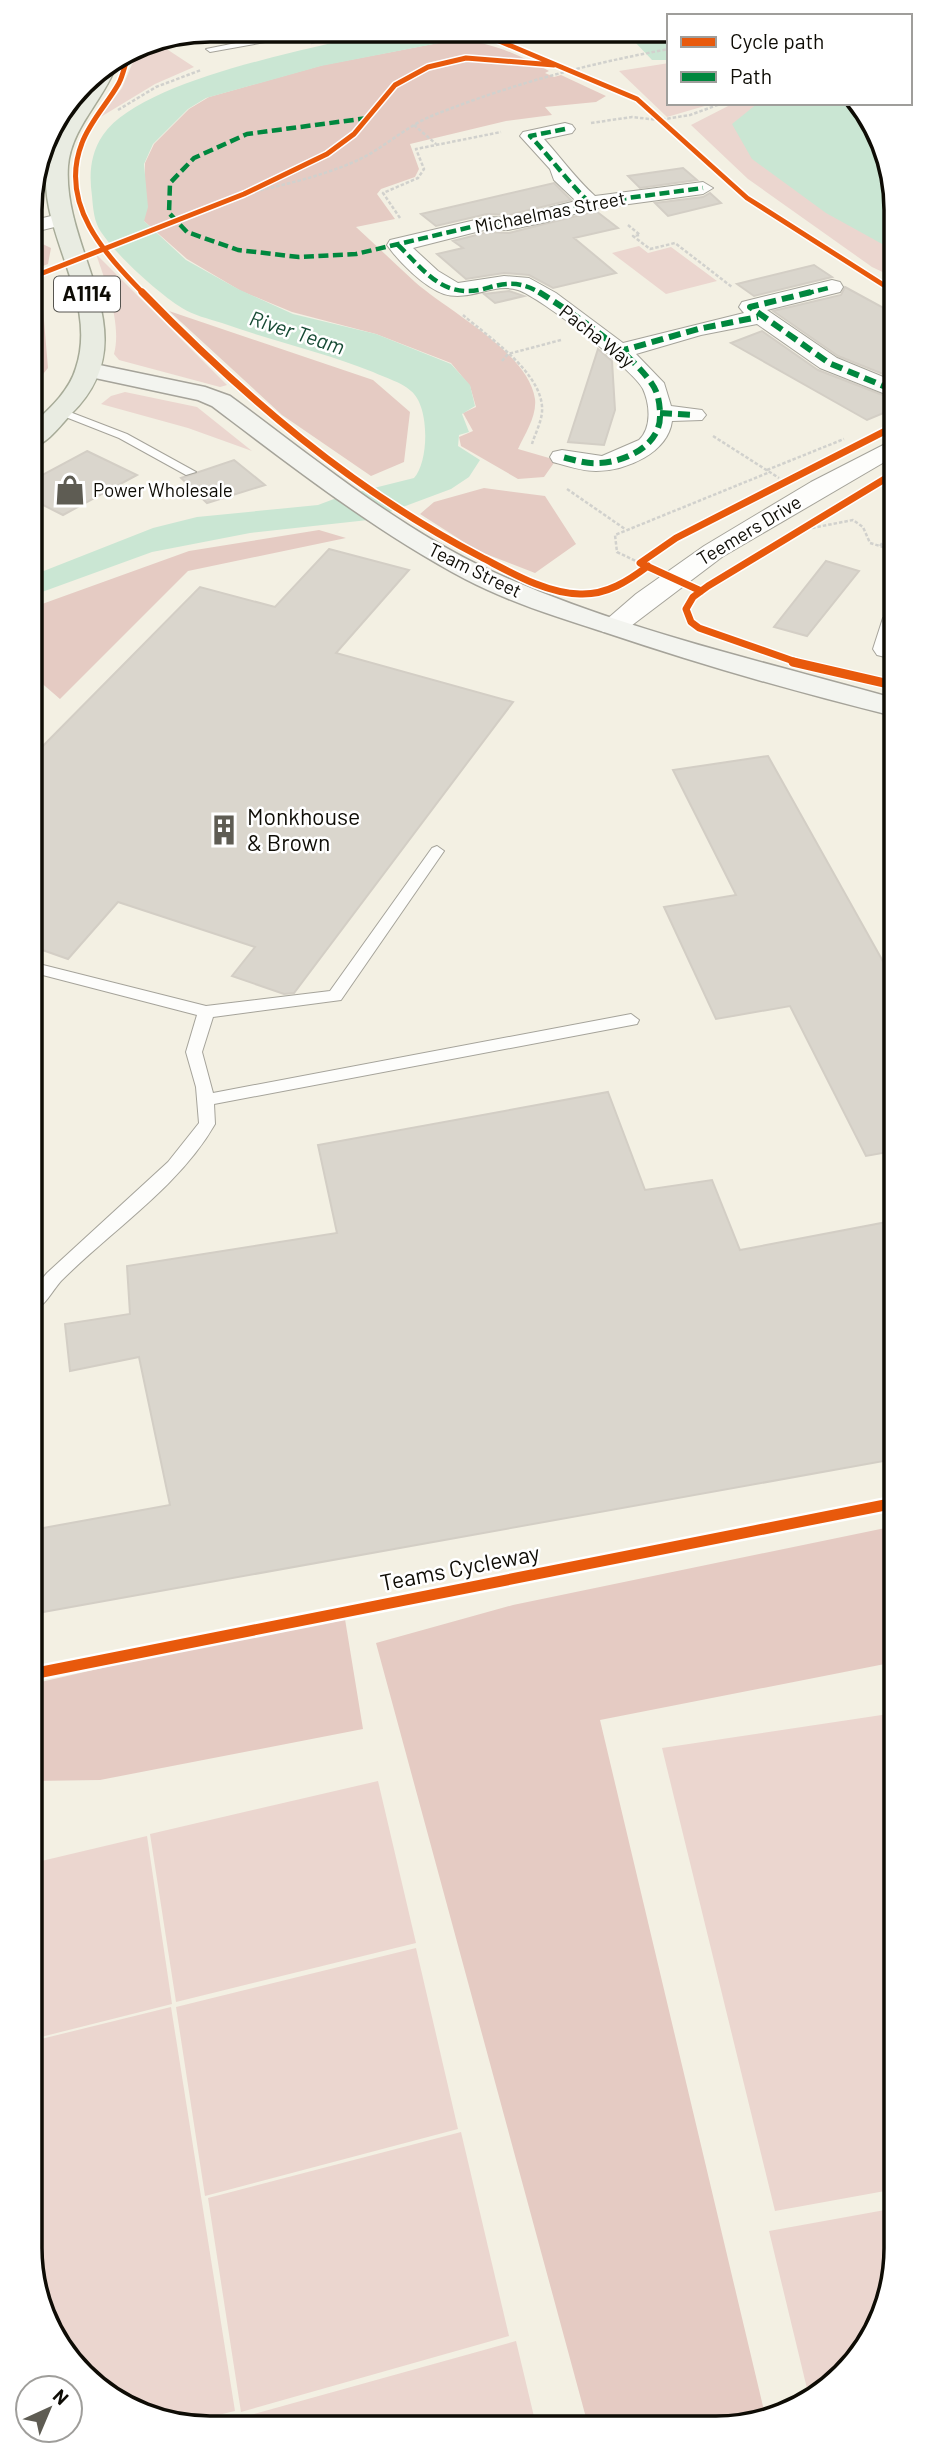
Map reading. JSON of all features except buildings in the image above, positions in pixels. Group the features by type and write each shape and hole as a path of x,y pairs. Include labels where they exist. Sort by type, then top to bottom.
{"main road":[{"name":"A1114","path":"42,430 62,412 90,370 96,334 90,304 64,219 57,169 64,133 80,104"}],"street":[{"path":"530,136 565,130"},
{"path":"530,136 560,167 561,176 590,203"},
{"name":"Michaelmas Street","path":"398,245 488,223 508,224 546,216 590,203 703,188"},
{"path":"42,224 64,219"},
{"path":"398,245 448,288 457,290"},
{"name":"Pacha Way","path":"457,290 519,282 543,293 651,382 660,413"},
{"path":"617,352 832,287"},
{"path":"757,311 818,356 859,378 884,387"},
{"name":"Team Street","path":"90,370 205,394 220,401 401,531 478,575 547,604 612,626 884,704"},
{"path":"562,457 602,466 648,448 654,441 660,413 695,415"},
{"name":"Teemers Drive","path":"612,626 672,578 884,452"}],"lane":[{"path":"210,49 250,42"},
{"path":"62,412 123,436 190,472"},
{"path":"42,970 206,1012 335,996 437,852"},
{"path":"42,1291 52,1278 174,1166 207,1124 205,1100 194,1052 206,1012"},
{"path":"205,1100 631,1020"}],"path":[{"path":"239,196 313,177 358,160 391,143 414,125 547,69 667,49"},
{"path":"547,69 594,80"},
{"path":"644,105 669,130"},
{"path":"565,130 632,117 659,120 690,115 718,105"},
{"path":"414,125 436,144"},
{"path":"398,245 402,221 383,193 418,178 424,169 416,149 495,131 530,136"},
{"path":"239,196 303,165"},
{"path":"590,203 604,216 612,214 640,234 633,236 650,249 675,243 757,311"},
{"path":"457,290 450,304 508,354 531,380 543,409 531,448 562,457 556,482 625,529"},
{"path":"502,361 508,354 592,331"},
{"path":"695,415 704,430 786,482"},
{"path":"650,555 640,568 615,551 615,535 768,471 856,440"},
{"path":"844,474 823,463 856,440"},
{"path":"774,488 786,482"},
{"path":"804,527 826,514"},
{"path":"804,527 825,528 843,520 853,520 864,527 867,540 884,547"},
{"path":"880,546 884,541"}],"shaded area":[{"path":"444,42 472,42 527,59 549,71 545,73 554,77 561,75 606,96 596,102 545,107 552,115 506,121 410,144 419,169 415,177 381,189 377,194 395,219 356,227 415,282 485,334 518,365 529,382 535,405 530,425 518,449 556,460 544,477 518,479 461,446 459,437 473,431 463,413 476,407 470,386 451,363 376,334 292,312 241,291 187,259 144,221 145,163 154,144 189,109 209,97 323,65"},
{"path":"166,48 194,67 155,84 99,118 122,88 134,60"},
{"path":"667,63 667,105 708,105 667,117 619,71"},
{"path":"730,105 847,105 867,136 881,178 884,273 872,267 748,179 691,125"},
{"path":"42,244 51,248 48,264 42,266"},
{"path":"639,246 648,253 671,247 717,281 666,294 612,253"},
{"path":"96,254 227,385 220,387 119,360 114,354 116,330 112,304"},
{"path":"42,297 48,368 42,375"},
{"path":"169,311 373,380 410,412 404,462 371,476 282,415"},
{"path":"125,392 197,407 252,451 188,428 101,404 111,396"},
{"path":"484,488 545,496 576,544 535,573 478,551 420,514 434,502"},
{"path":"319,530 346,538 188,571 60,699 42,683 42,604 189,551"},
{"path":"884,1528 884,1664 600,1720 764,2408 759,2410 716,2416 586,2416 376,1643 513,1605"},
{"path":"344,1613 363,1729 100,1780 42,1781 42,1682"},
{"path":"884,1715 884,2191 775,2211 662,1748"},
{"path":"378,1781 416,1943 176,2002 150,1834"},
{"path":"147,1836 172,2004 42,2037 42,1861"},
{"path":"416,1948 458,2129 205,2196 176,2007"},
{"path":"171,2007 235,2411 214,2416 188,2415 156,2407 126,2393 91,2367 59,2322 45,2280 42,2248 42,2039"},
{"path":"461,2132 509,2336 241,2412 208,2198"},
{"path":"884,2210 881,2280 867,2322 842,2359 807,2389 769,2231"},
{"path":"516,2341 534,2416 247,2416"}],"water":[{"name":"River Team","path":"336,42 444,42 321,66 206,98 188,109 153,144 144,164 148,207 144,221 186,260 238,289 293,314 376,334 451,364 470,385 475,406 462,414 469,432 459,435 458,446 480,460 469,477 451,489 368,520 250,533 152,552 42,592 42,572 153,528 197,517 318,505 342,496 414,478 419,470 425,447 424,421 422,409 411,391 354,365 191,313 161,293 138,273 108,242 95,219 91,188 93,157 103,135 124,115 154,97 191,82"},
{"path":"635,42 667,42 667,60 652,60"},
{"path":"756,105 847,105 867,136 881,178 884,245 826,213 752,159 732,124"}],"marked path":[{"path":"368,118 247,134 194,158 170,183 169,213 187,232 238,250 299,257 356,254 488,223 508,224 590,203 703,188"},
{"path":"565,129 530,136 560,168 561,176 590,203"},
{"path":"398,245 431,276 452,289 469,290 504,282 521,283 532,288 590,327 652,383 658,397 660,422 656,435 648,445 618,459 602,463 562,457"},
{"path":"832,287 750,307 787,336 829,363 884,386"},
{"path":"617,352 698,329 758,317"},
{"path":"660,413 694,415"}],"cycle path":[{"path":"502,42 637,99 709,167 747,198 884,285"},
{"path":"42,273 244,194 327,154 354,134 395,85 428,67 466,58 554,65"},
{"path":"125,65 119,82 88,130 78,153 77,181 80,202 86,224 98,244 119,269 188,338 269,412 355,480 447,540 496,565 548,588 590,594 608,590 648,566"},
{"path":"701,591 640,563 676,538 884,432"},
{"path":"884,479 708,586 693,597 686,609 691,622 699,628 746,647 819,669 884,683"},
{"name":"Teams Cycleway","path":"42,1672 884,1505"}],"place":[{"name":"Power Wholesale","path":"70,490"},
{"name":"Monkhouse & Brown","path":"224,830"}]}
